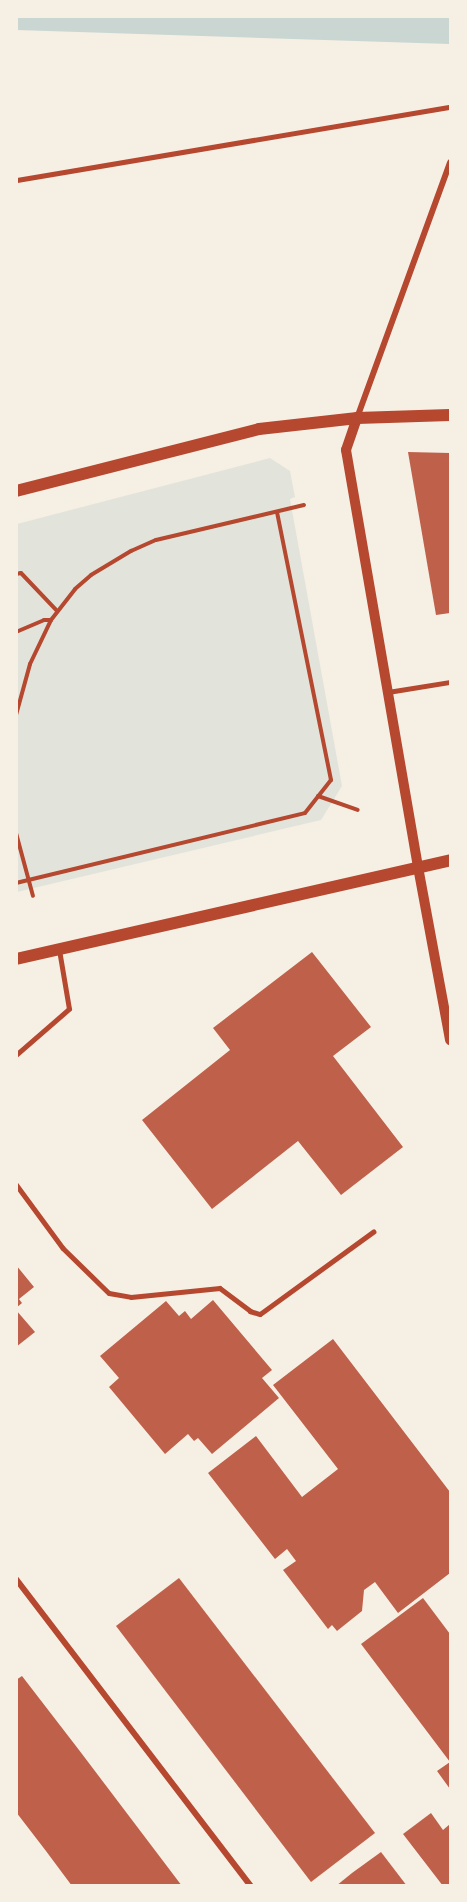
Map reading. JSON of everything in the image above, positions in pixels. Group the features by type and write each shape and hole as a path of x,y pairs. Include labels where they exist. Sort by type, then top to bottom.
{"main road":[{"path":"16,491 259,429 357,418 450,415"},
{"path":"16,959 450,860"}],"street":[{"path":"450,162 346,450 450,1040"},
{"path":"16,1579 251,1886"}],"lane":[{"path":"17,180 450,107"},
{"path":"388,692 450,682"},
{"path":"16,1055 69,1008 58,950"},
{"path":"16,1184 63,1248 109,1293 131,1297 220,1288 250,1311 260,1314 373,1232"}],"path":[{"path":"16,715 30,664 51,620 91,575 131,550 156,540 304,505"},
{"path":"16,883 304,813 331,780 277,512"},
{"path":"16,574 21,573 57,611"},
{"path":"16,632 44,620 51,620"},
{"path":"318,796 358,810"},
{"path":"16,832 33,897"}],"shaded area":[{"path":"17,16 450,17 450,44 17,30"},
{"path":"270,458 290,471 295,497 290,499 342,786 321,820 17,892 17,524"}],"building":[{"path":"408,452 450,453 450,613 436,615"},
{"path":"312,952 371,1027 333,1056 403,1147 341,1195 298,1141 212,1209 142,1120 230,1050 213,1028"},
{"path":"16,1265 34,1287 19,1299 22,1303 16,1308"},
{"path":"213,1300 272,1370 262,1378 279,1398 212,1454 198,1438 194,1441 188,1434 165,1454 109,1387 119,1378 100,1356 166,1301 179,1316 185,1311 191,1319"},
{"path":"16,1310 35,1332 16,1347"},
{"path":"333,1339 450,1492 450,1573 398,1613 375,1582 364,1590 362,1611 337,1631 332,1625 328,1629 283,1570 296,1561 287,1549 275,1559 208,1473 256,1436 302,1497 338,1469 273,1385"},
{"path":"179,1578 375,1833 311,1882 116,1626"},
{"path":"423,1598 450,1634 450,1762 361,1644"},
{"path":"22,1676 182,1886 72,1886 16,1812 16,1680"},
{"path":"450,1762 450,1789 437,1771"},
{"path":"431,1813 443,1830 450,1824 450,1886 443,1886 403,1834"},
{"path":"381,1852 407,1886 336,1886 352,1873"}]}
